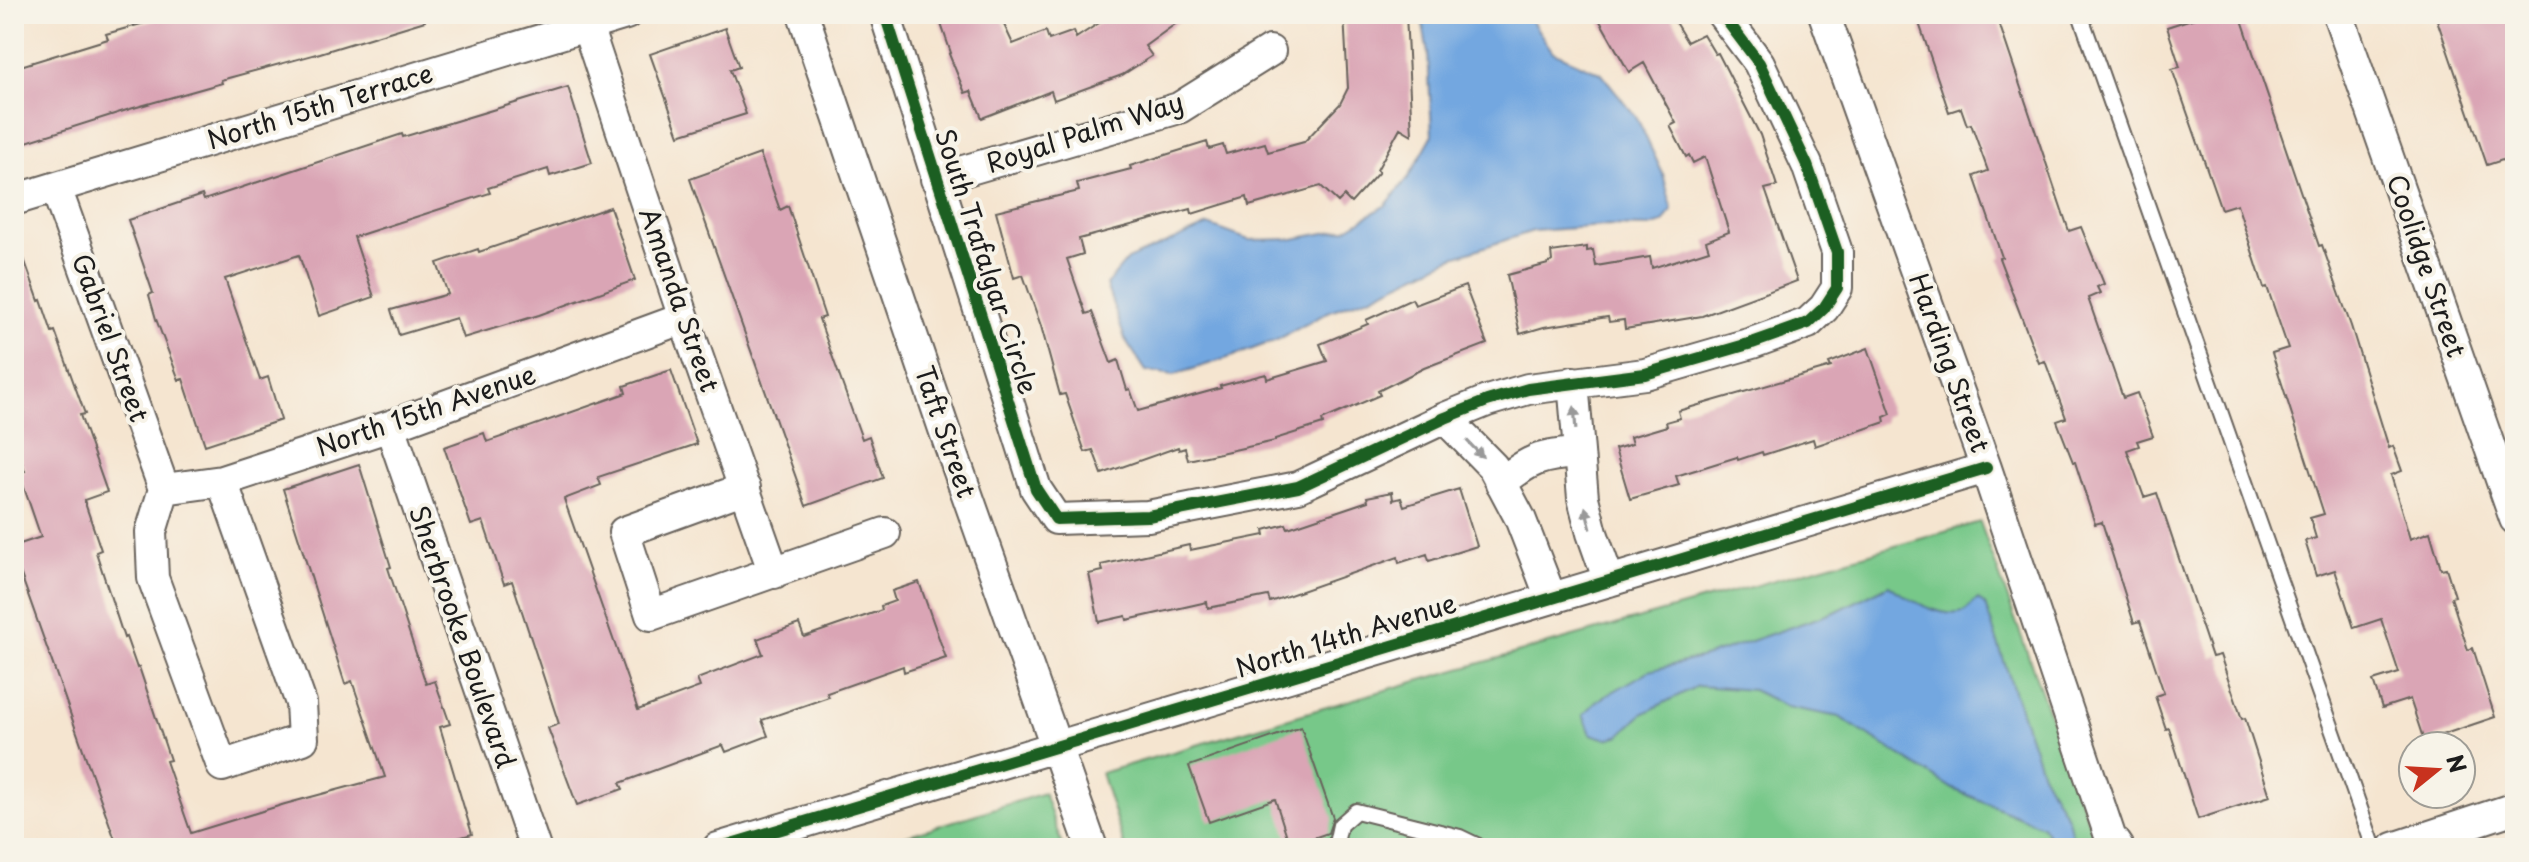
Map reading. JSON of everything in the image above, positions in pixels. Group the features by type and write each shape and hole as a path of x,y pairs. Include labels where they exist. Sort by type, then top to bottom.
{"street":[{"name":"North 15th Terrace","path":"14,200 626,14"},
{"name":"Taft Street","path":"803,14 945,432 1092,848"},
{"name":"South Trafalgar Circle","path":"885,14 1036,489 1056,519 1148,516 1298,487 1445,418"},
{"path":"1551,598 1520,518 1493,467 1445,418 1514,393 1573,382 1645,374 1752,343 1808,323 1824,308 1837,288 1837,252 1807,165 1759,63 1722,14"},
{"name":"Harding Street","path":"1824,14 1986,468 2110,836 2118,848"},
{"name":"Coolidge Street","path":"2338,14 2515,519"},
{"name":"Amanda Street","path":"587,26 684,318 774,573"},
{"name":"Royal Palm Way","path":"936,179 1179,108 1270,51"},
{"name":"Gabriel Street","path":"56,188 164,489"},
{"name":"North 15th Avenue","path":"164,489 222,481 390,426 684,318"},
{"path":"1573,382 1586,510 1609,581"},
{"name":"Sherbrooke Boulevard","path":"390,426 535,848"},
{"path":"1501,483 1532,460 1548,454 1578,453"},
{"name":"North 14th Avenue","path":"718,848 1986,468"},
{"path":"164,489 151,532 153,578 222,766 303,739 301,703 222,481"},
{"path":"745,488 624,532 651,615 885,533"},
{"path":"2394,848 2515,808"}],"lane":[{"path":"2080,14 2374,848"},
{"path":"1335,848 1340,825 1356,811 1460,837 1483,848"},
{"path":"14,839 17,848"}],"green space":[{"path":"1980,522 2098,848 1125,848 1101,773"},
{"path":"1044,793 1063,848 867,848"}],"water":[{"path":"1421,14 1527,14 1553,52 1601,73 1637,118 1663,174 1672,209 1663,223 1649,227 1604,226 1533,231 1451,258 1372,296 1330,311 1277,340 1231,357 1174,375 1146,371 1125,339 1106,285 1127,260 1208,225 1249,240 1293,239 1346,229 1386,205 1409,177 1432,136 1428,53"},
{"path":"1889,585 1914,601 1945,613 1963,612 1978,599 1985,605 2042,773 2068,819 2072,835 2063,846 2052,841 2042,826 1953,789 1839,717 1787,707 1753,690 1697,686 1642,714 1620,735 1607,739 1591,734 1583,715 1597,701 1649,671 1707,656 1835,612"}],"building":[{"path":"176,14 424,14 425,21 221,80 222,83 14,146 14,68 108,39 106,34"},
{"path":"954,14 999,14 1013,44 1046,31 1049,40 1074,31 1076,38 1113,14 1189,14 1145,46 1152,56 1122,75 1054,100 1051,91 982,118 971,91 965,93 940,21"},
{"path":"1344,14 1406,14 1412,135 1400,128 1377,170 1379,172 1351,203 1344,196 1338,202 1321,186 1249,206 1247,197 1192,214 1191,209 1079,239 1083,254 1067,259 1086,314 1092,312 1111,363 1118,360 1127,390 1130,389 1138,411 1220,386 1266,374 1267,379 1327,361 1320,344 1368,324 1366,320 1412,299 1415,305 1465,286 1487,344 1424,368 1378,391 1380,395 1322,420 1323,424 1275,441 1188,460 1185,448 1179,450 1178,447 1102,474 1093,450 1085,452 1065,394 1060,395 1023,275 1014,278 996,211 1079,191 1077,183 1131,169 1130,166 1207,142 1209,149 1223,145 1226,154 1265,143 1268,152 1304,142 1340,104 1348,88"},
{"path":"1596,14 1670,14 1687,42 1703,34 1715,54 1718,53 1760,135 1777,186 1765,189 1797,281 1702,316 1625,329 1624,320 1609,322 1608,317 1520,334 1507,275 1548,264 1552,261 1551,252 1587,247 1587,251 1593,250 1596,266 1650,257 1652,268 1709,250 1706,241 1729,232 1705,157 1693,163 1689,155 1686,157 1670,126 1676,123 1644,63 1629,72"},
{"path":"1916,14 1996,14 2069,231 2081,227 2104,284 2097,287 2100,293 2088,298 2123,398 2137,393 2153,436 2137,441 2139,446 2127,450 2144,497 2157,493 2212,657 2220,655 2242,719 2245,718 2270,796 2198,819 2169,728 2166,729 2155,696 2164,693 2140,621 2134,623 2102,522 2095,524 2075,462 2057,421 2066,418 2045,361 2039,363 1999,258 2002,257 1974,176 1988,171 1971,124 1967,125 1961,108 1949,112"},
{"path":"2207,14 2240,14 2319,246 2322,245 2351,326 2389,448 2393,446 2402,471 2391,475 2410,539 2430,532 2441,569 2446,568 2455,596 2451,597 2468,650 2473,648 2495,717 2457,730 2420,730 2410,699 2382,708 2373,681 2399,673 2381,619 2354,628 2335,570 2316,576 2305,541 2316,538 2310,518 2324,514 2272,353 2288,348 2267,287 2264,288 2237,204 2221,209 2172,69 2180,67 2167,27"},
{"path":"2435,14 2515,14 2515,156 2487,165"},
{"path":"725,28 739,67 730,70 746,114 679,135 650,54"},
{"path":"568,87 592,163 550,176 548,169 488,188 490,193 354,237 374,297 319,316 299,255 225,279 260,380 268,377 281,420 205,445 183,379 179,380 156,319 149,295 153,293 128,220 202,195 204,200 402,134 403,137"},
{"path":"760,154 780,210 788,206 825,317 819,319 862,439 869,436 883,478 806,506 690,179"},
{"path":"610,207 635,280 539,315 463,338 456,318 399,335 391,310 448,294 437,263 478,249 479,252"},
{"path":"18,242 85,414 80,415 107,492 84,500 101,550 96,552 124,638 139,667 191,833 385,777 352,681 345,684 283,489 359,464 391,567 388,568 426,684 435,681 450,724 440,727 472,834 427,847 426,840 397,848 118,848 14,555 14,546 41,537 19,473 25,471 14,440 14,243"},
{"path":"1868,348 1891,414 1884,417 1885,422 1815,446 1813,439 1763,455 1762,452 1738,460 1737,457 1676,476 1679,485 1630,499 1615,449 1632,444 1630,437 1667,426 1666,422 1680,418 1678,411 1831,367 1829,363"},
{"path":"671,370 697,444 598,477 601,485 564,499 638,710 700,687 697,679 763,654 757,639 799,624 804,637 882,610 881,606 895,601 892,591 919,582 946,658 904,672 903,666 827,693 829,697 762,720 768,736 726,752 723,745 620,783 623,789 577,805 548,728 559,724 512,581 504,584 483,521 471,525 444,447 484,433 487,442 626,393 624,386"},
{"path":"1459,489 1477,546 1429,561 1427,554 1399,563 1398,557 1270,602 1268,596 1208,608 1207,602 1127,620 1126,616 1099,622 1089,574 1103,571 1101,565 1189,545 1190,550 1265,535 1264,530 1286,524 1288,528 1368,501 1367,497 1392,492 1393,500 1401,498 1404,506"},
{"path":"1301,727 1333,818 1328,833 1290,846 1275,799 1209,822 1189,766"}],"cycle path":[{"path":"885,14 1036,489 1056,519 1148,516 1298,487 1487,401 1528,389 1645,374 1808,323 1824,308 1837,288 1837,252 1807,165 1759,63 1722,14"},
{"path":"718,848 1986,468"}]}
